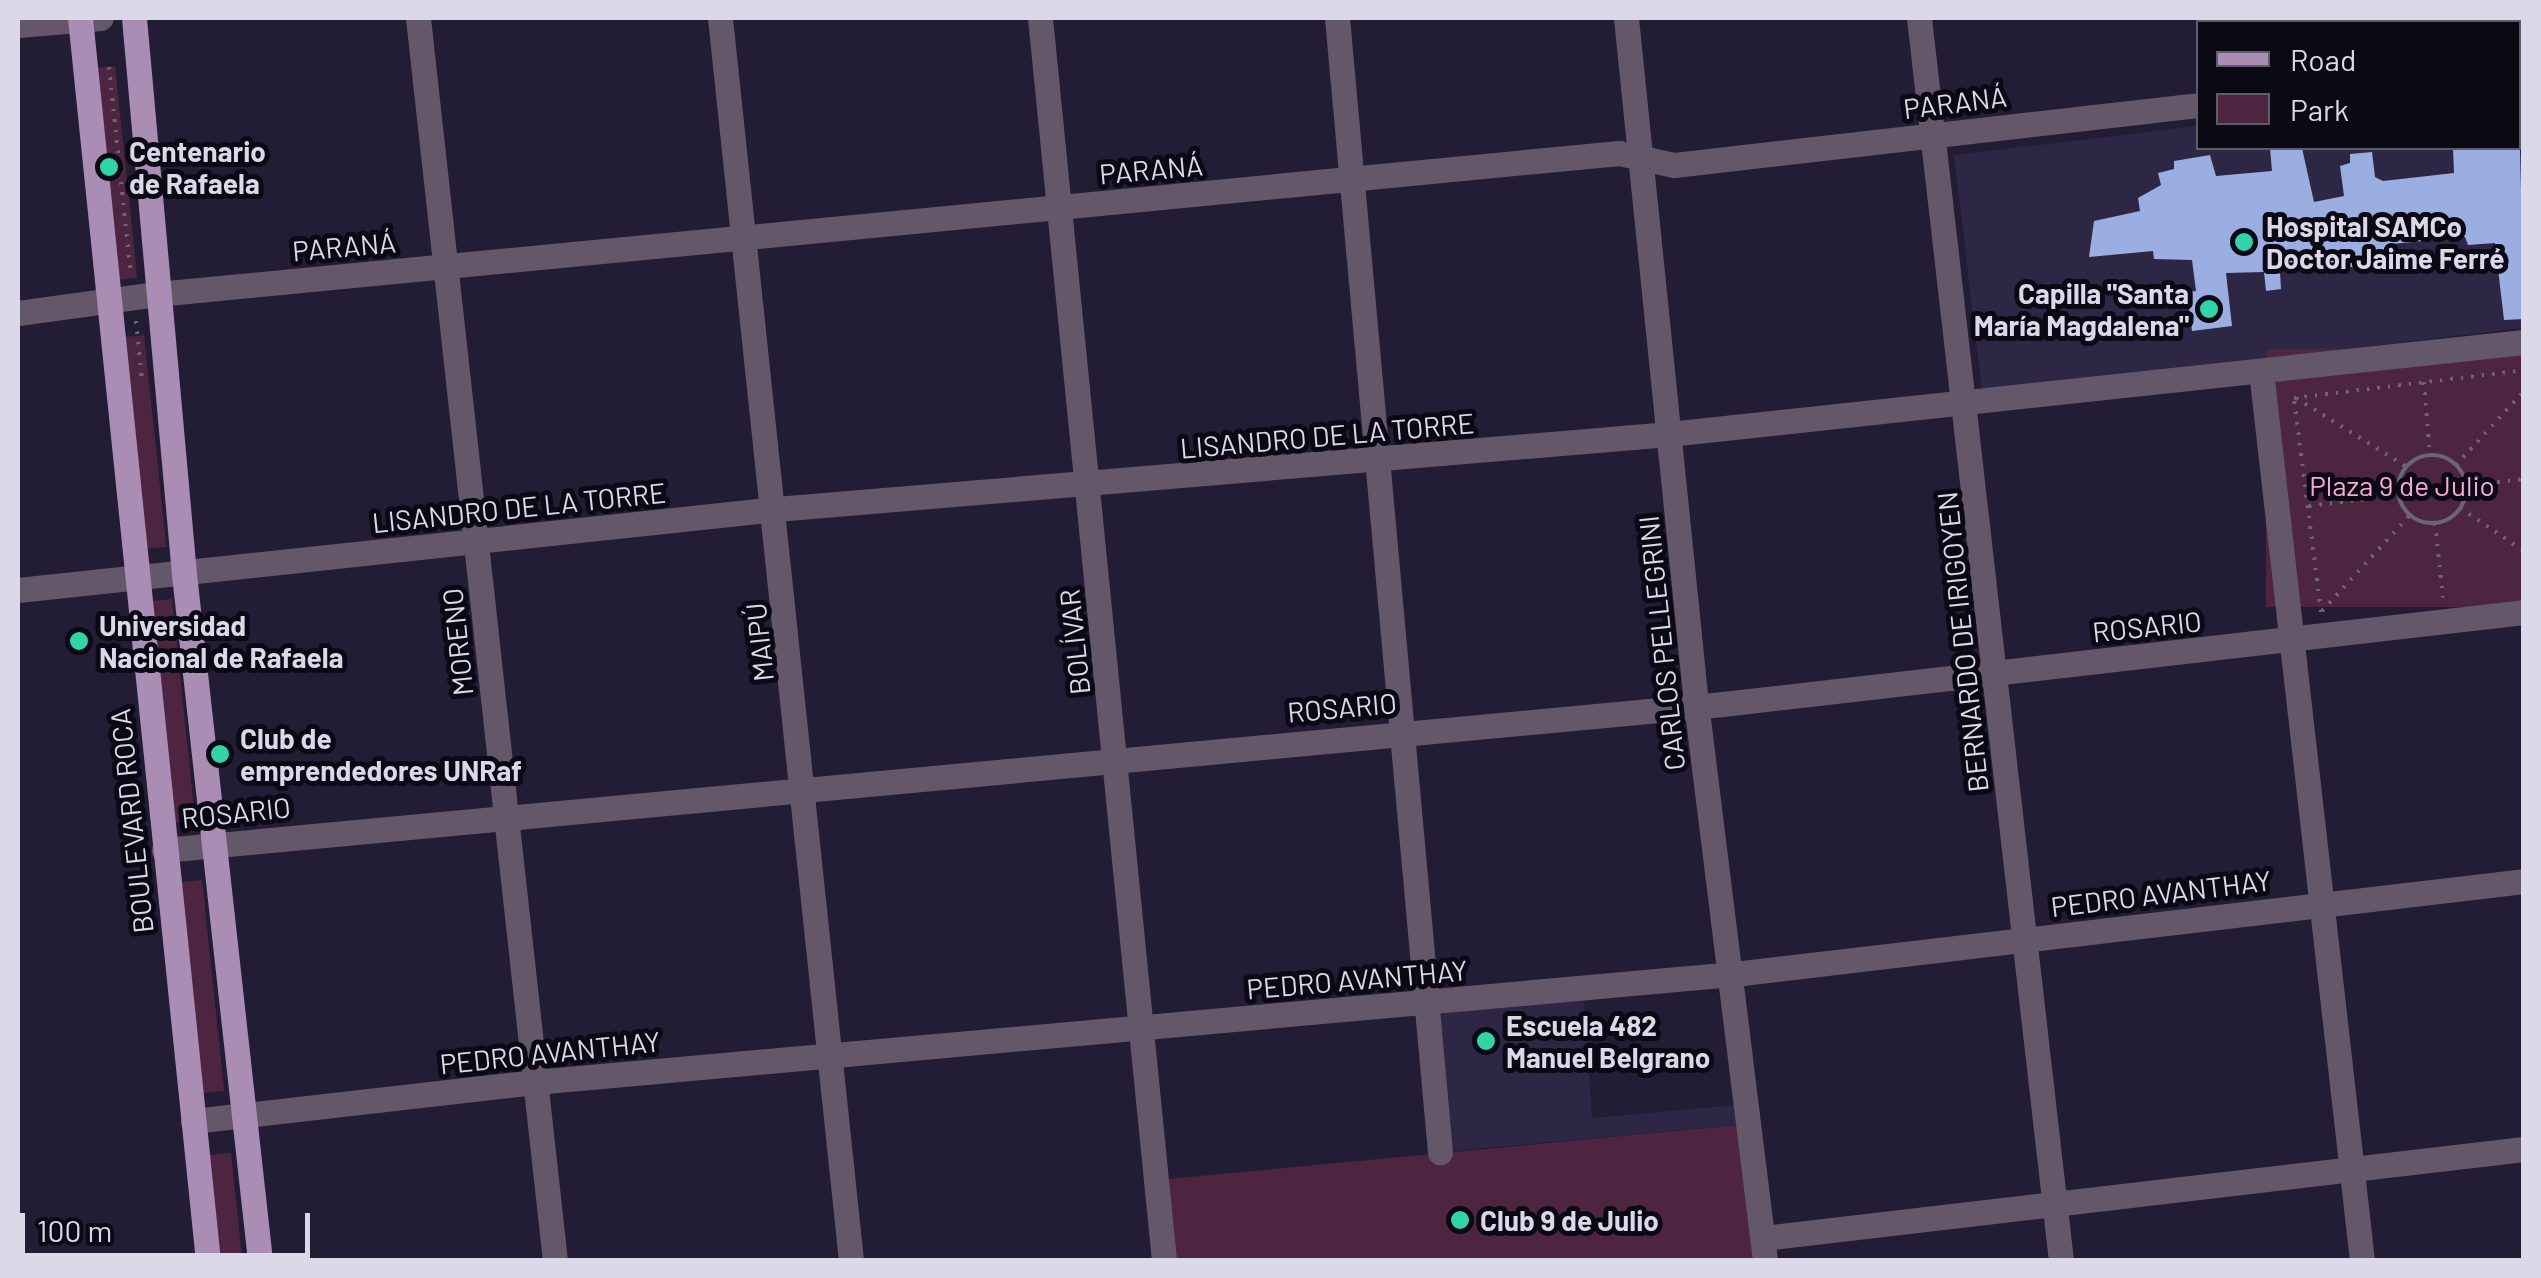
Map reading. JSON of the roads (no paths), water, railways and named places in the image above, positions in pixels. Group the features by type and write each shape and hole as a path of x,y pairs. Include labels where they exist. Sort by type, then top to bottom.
{"main road":[{"name":"BOULEVARD ROCA","path":"80,18 134,580 208,1260"},
{"path":"134,18 184,574 260,1260"}],"street":[{"path":"18,26 80,18 134,18"},
{"name":"MORENO","path":"418,18 555,1260"},
{"name":"MAIPÚ","path":"720,18 776,509 851,1260"},
{"name":"BOLÍVAR","path":"1040,18 1164,1260"},
{"path":"1338,18 1406,730 1440,1152"},
{"name":"CARLOS PELLEGRINI","path":"1626,18 1696,703 1734,974 1764,1249"},
{"name":"BERNARDO DE IRIGOYEN","path":"1918,18 1966,402 2062,1260"},
{"name":"PARANÁ","path":"18,313 107,304 157,294 1619,153 1674,165 2196,105"},
{"name":"LISANDRO DE LA TORRE","path":"18,590 776,509 1088,486 1669,434 2524,342"},
{"path":"2262,371 2326,902 2350,1172 2362,1260"},
{"name":"ROSARIO","path":"164,850 1995,673 2524,612"},
{"name":"PEDRO AVANTHAY","path":"194,1121 536,1082 1734,974 2524,881"},
{"path":"1764,1249 2054,1204 2524,1149"}],"place":[{"name":"Centenario de Rafaela","path":"109,167"},
{"name":"Hospital SAMCo Doctor Jaime Ferré","path":"2244,242"},
{"name":"Capilla \"Santa María Magdalena\"","path":"2209,309"},
{"name":"Universidad Nacional de Rafaela","path":"79,641"},
{"name":"Club de emprendedores UNRaf","path":"220,754"},
{"name":"Escuela 482 Manuel Belgrano","path":"1486,1041"},
{"name":"Club 9 de Julio","path":"1460,1220"}],"park label":[{"name":"Plaza 9 de Julio","path":"2402,485"}]}
